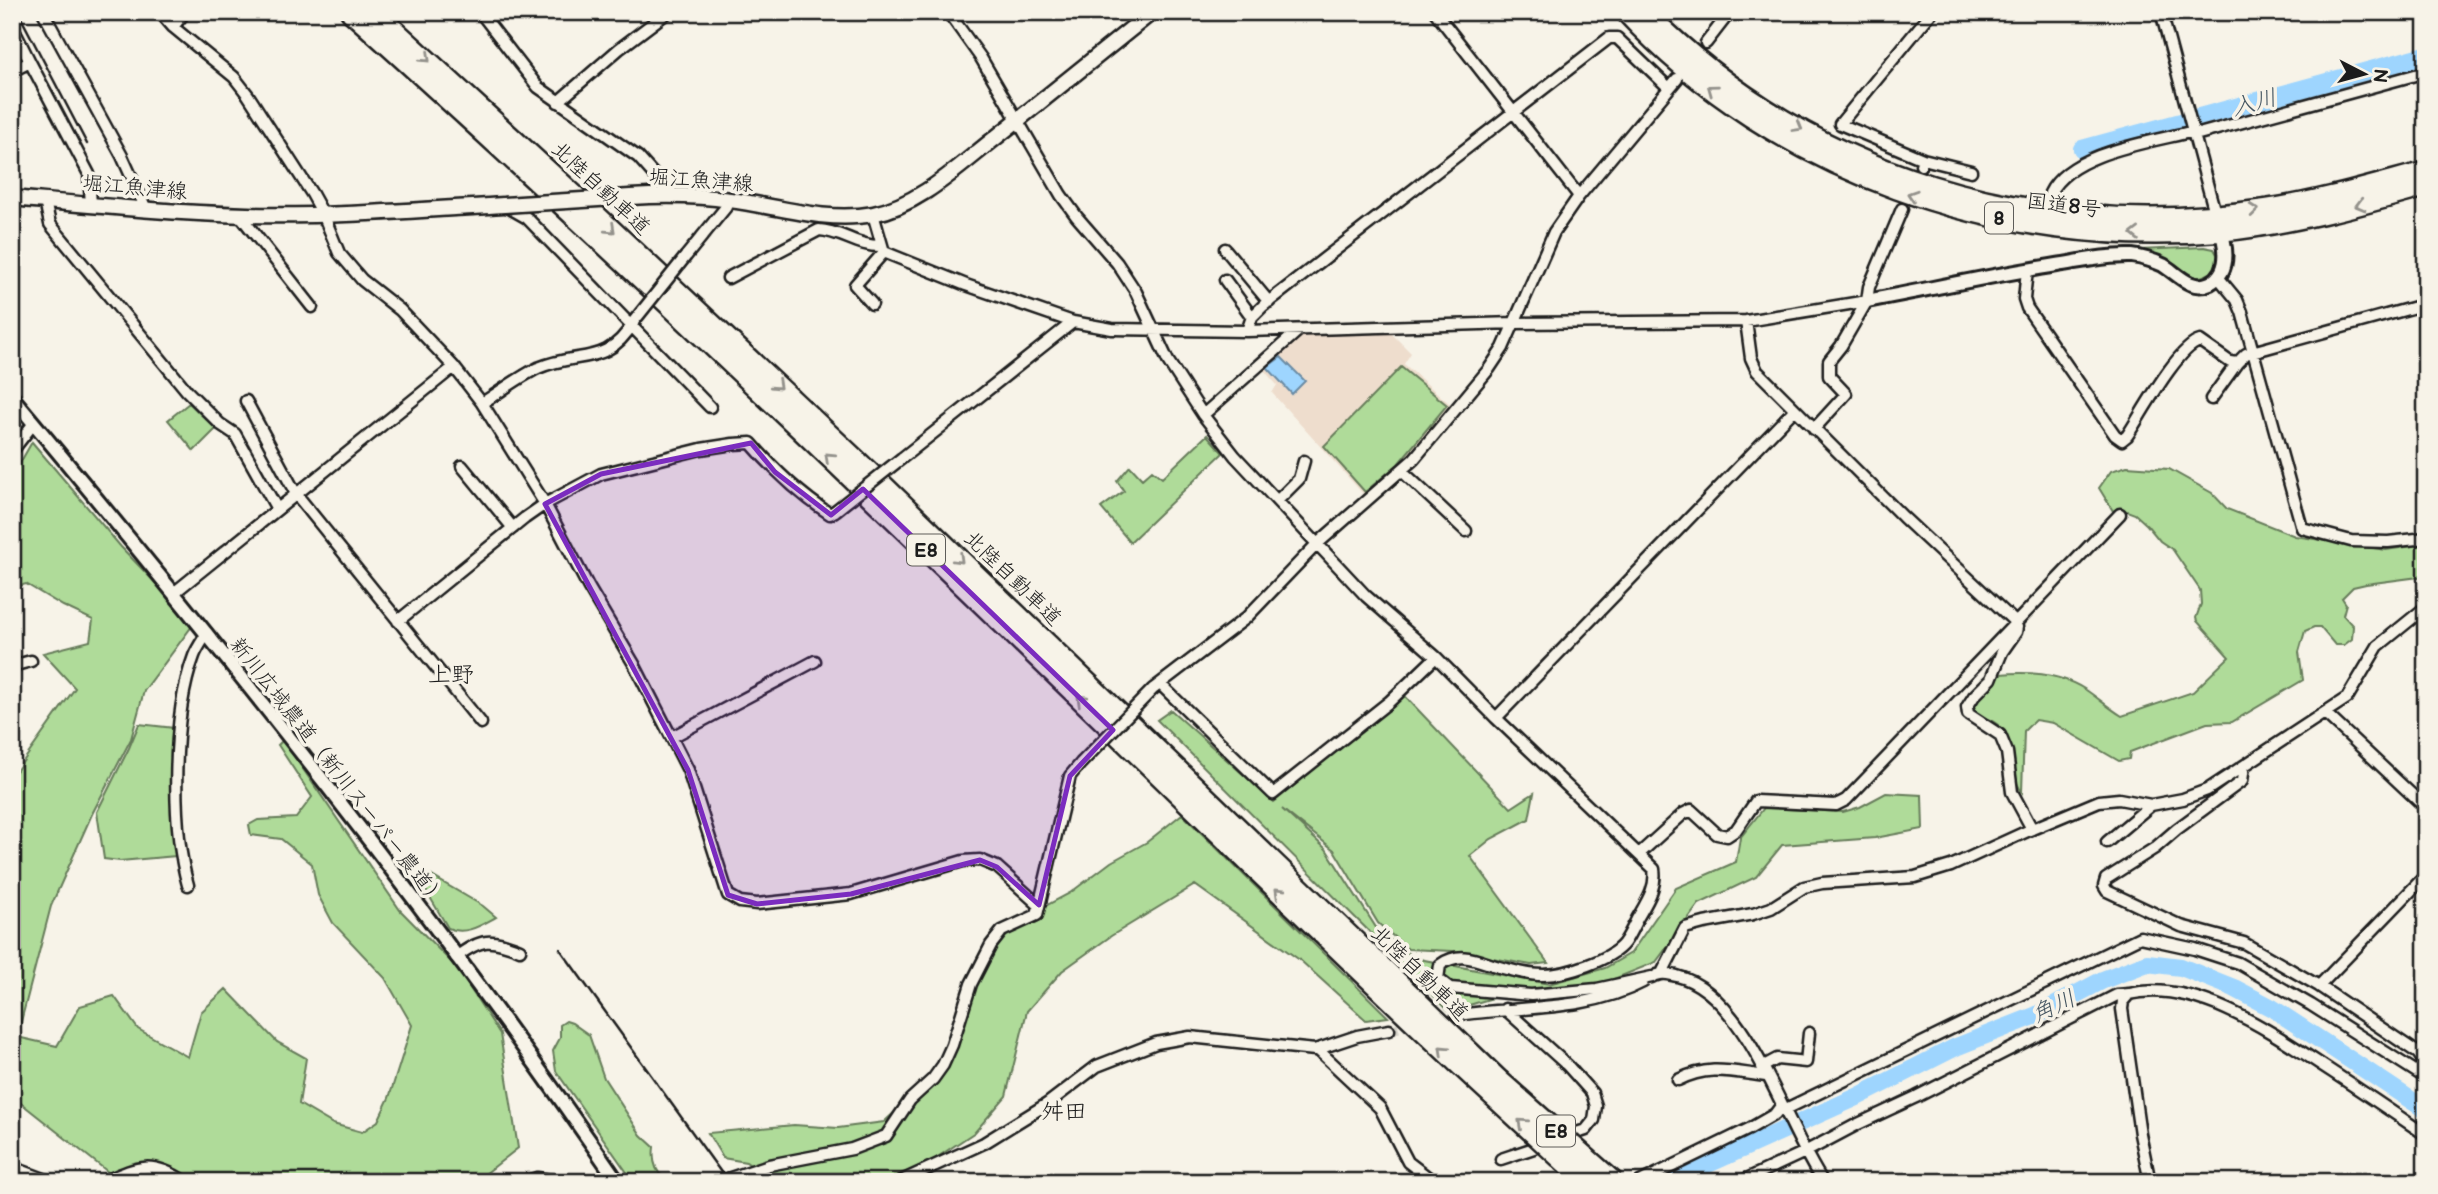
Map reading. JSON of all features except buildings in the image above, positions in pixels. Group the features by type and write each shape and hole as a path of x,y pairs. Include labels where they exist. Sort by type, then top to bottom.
{"highway":[{"name":"北陸自動車道","path":"351,12 596,237 862,488 1389,1000 1614,1182"},
{"name":"北陸自動車道","path":"375,12 883,485 1496,1088 1586,1182"},
{"name":"国道8号","path":"1625,12 1679,63 1737,107 1815,155 1896,190 1988,216 2066,230 2131,234 2221,231 2331,212 2426,187"},
{"name":"国道8号","path":"1646,12 1691,54 1741,92 1829,146 1887,171 1937,188 1997,203 2068,213 2128,217 2215,213 2267,209 2426,171"}],"main road":[{"name":"堀江魚津線","path":"12,198 239,214 323,214 668,195 728,200 814,213 848,216 873,214 915,197 939,182 1152,12"}],"street":[{"path":"43,12 122,156 146,209"},
{"path":"160,12 173,27 234,77 248,94 323,214 339,253 362,280 400,310 454,367 482,403 545,504 589,588 634,664 688,770 728,895 740,902 757,904 851,894 963,861 980,860 997,867 1039,905"},
{"path":"173,27 185,12"},
{"path":"480,12 538,87 638,157 668,195"},
{"path":"558,102 619,49 668,12"},
{"path":"948,12 981,58 1061,195 1117,263 1130,283 1168,361 1203,415 1236,456 1366,596 1436,657 1654,869 1656,882 1623,944 1613,953 1583,967 1546,975 1452,956 1440,965 1438,979 1450,988 1531,995 1597,989 1657,975 1687,979 1703,989 1728,1012 1750,1043 1823,1182"},
{"path":"1435,12 1579,196"},
{"path":"1706,43 1730,12"},
{"path":"1932,12 1840,124 1922,162 1971,171"},
{"path":"727,278 819,230 828,231 883,249 966,285 1073,322 1112,329 1153,331 1745,321 2109,257 2134,256 2162,265 2189,284 2198,286 2208,284 2218,277 2225,266 2225,244 2161,12"},
{"path":"12,26 89,174 91,205"},
{"path":"1247,331 1252,317 1269,302 1609,38 1617,38 1668,87"},
{"path":"12,71 30,62"},
{"path":"2050,193 2061,177 2085,160 2426,72"},
{"path":"718,1182 769,1164 852,1149 886,1136 910,1100 933,1079 943,1065 971,984 991,945 1002,931 1037,915 1070,776 1156,687 1246,618 1317,544 1402,471 1489,369 1503,348 1554,232 1579,196 1677,79"},
{"path":"482,403 538,368 606,352 617,344 726,207 728,200"},
{"path":"45,201 50,224 187,391 219,424 235,435 278,509"},
{"path":"504,205 527,218 633,323 710,407"},
{"path":"1814,429 1846,394 1829,376 1829,360 1841,346 1867,301 1869,287 1902,209"},
{"path":"239,214 312,307"},
{"path":"873,214 883,249"},
{"path":"873,304 855,285 883,249"},
{"path":"1225,249 1269,302"},
{"path":"2027,270 2024,299 2027,308 2115,435 2122,440 2167,374 2193,342 2200,341 2230,362 2237,363"},
{"path":"2218,277 2237,300 2302,528 2351,541 2388,542 2426,538"},
{"path":"1225,281 1252,317"},
{"path":"2211,399 2246,354 2426,304"},
{"path":"1745,321 1751,358 1757,371 1903,517 2015,622 2016,632 2002,652 1992,679 1974,696 1967,707 1968,714 2000,735 2007,752 2012,792 2032,829"},
{"path":"398,621 545,504 601,474 701,449 733,443 751,443 775,472 806,499 830,514 1073,322"},
{"path":"1203,415 1300,330"},
{"path":"175,592 454,367"},
{"name":"新川広域農道（新川スーパー農道）","path":"12,397 175,592 358,824 618,1182"},
{"path":"246,401 296,494 481,723"},
{"path":"1496,718 1794,410"},
{"path":"12,451 34,423"},
{"path":"1278,501 1299,479 1304,461"},
{"path":"462,466 513,528"},
{"path":"1402,471 1466,531"},
{"path":"1639,854 1683,814 1691,810 1717,834 1727,836 1737,830 1756,801 1836,806 1846,800 2120,514"},
{"path":"1457,1014 1579,1003 1627,991 1657,975 1685,928 1771,908 1804,887 1822,883 1915,877 1951,866 2099,801 2119,799 2151,804 2183,799 2207,790 2347,698 2378,646 2426,607"},
{"path":"188,885 181,861 176,792 179,736 185,692 194,655 207,633"},
{"path":"1156,687 1273,794 1389,702 1436,657"},
{"path":"671,737 815,660"},
{"path":"12,666 31,661"},
{"path":"2326,714 2426,808"},
{"path":"2244,766 2242,781 2155,848 2106,879 2104,886 2107,891 2182,926 2244,943 2319,986 2418,1053 2426,1064"},
{"path":"2107,842 2151,804"},
{"path":"2319,986 2426,876"},
{"path":"1782,1107 1788,1108 1848,1080 2140,937 2195,949 2238,963 2311,1005 2426,1078"},
{"path":"456,957 471,946 487,940 520,950"},
{"path":"1740,1182 2117,995 2140,991 2180,995 2227,1008 2298,1049 2426,1135"},
{"path":"2129,994 2122,1009 2140,1135 2150,1182"},
{"path":"1501,1159 1586,1130 1594,1120 1596,1106 1592,1093 1567,1065 1505,1009"},
{"path":"899,1182 984,1143 1047,1104 1097,1066 1156,1043 1190,1037 1317,1049 1357,1036 1389,1030"},
{"path":"1678,1080 1695,1071 1764,1071 1777,1059 1806,1062 1809,1033"},
{"path":"1317,1049 1380,1108 1408,1162 1434,1182"},
{"path":"1640,1182 1749,1129 1782,1107"},
{"path":"14,1182 12,1167 52,1182"},
{"path":"103,1182 140,1167 168,1171 185,1182"},
{"path":"524,1182 537,1178 566,1182"}],"highlighted area":[{"path":"751,443 775,472 831,515 863,489 1113,730 1070,776 1039,905 997,867 980,860 851,894 757,904 728,895 688,770 545,504 601,474"}],"shaded area":[{"path":"1388,330 1411,353 1404,364 1450,404 1400,466 1365,496 1272,393 1277,385 1262,368 1298,336"}],"green space":[{"path":"2204,247 2214,249 2218,256 2216,269 2200,277 2190,275 2167,259 2140,250"},
{"path":"1401,367 1447,405 1398,464 1365,492 1324,446"},
{"path":"189,403 216,429 194,451 168,420"},
{"path":"1207,435 1223,453 1130,542 1101,508 1124,491 1117,481 1130,466 1142,479 1152,470 1162,478"},
{"path":"32,442 192,626 144,691 131,739 92,814 51,906 17,1037 57,1046 80,1006 114,996 138,1029 188,1057 201,1012 226,989 277,1042 306,1058 299,1104 333,1124 362,1132 378,1121 389,1098 412,1025 385,978 333,923 318,895 312,864 281,839 251,835 249,825 258,820 296,818 312,797 278,745 283,740 400,910 456,967 500,1034 518,1148 475,1182 124,1182 12,1096 12,777 75,688 43,653 90,641 93,620 26,584 12,588 12,477"},
{"path":"2127,466 2169,469 2212,493 2227,509 2295,536 2386,550 2426,544 2426,576 2353,587 2342,598 2346,604 2343,615 2353,626 2352,639 2344,645 2335,645 2320,627 2305,631 2299,652 2303,680 2232,722 2207,723 2130,752 2129,759 2119,761 2053,723 2035,720 2024,731 2022,792 2014,773 2009,744 2001,728 1992,721 1972,715 1972,707 2000,674 2034,673 2066,680 2086,690 2122,716 2193,692 2229,657 2197,621 2201,604 2200,590 2173,550 2160,541 2135,514 2119,508 2113,511 2099,488 2111,471"},
{"path":"1404,695 1511,808 1534,793 1529,819 1491,839 1470,856 1548,963 1531,965 1453,951 1408,949 1378,923 1334,850 1282,809 1326,849 1377,929 1414,958 1549,984 1605,968 1631,953 1676,888 1736,862 1740,838 1764,808 1843,812 1860,807 1886,793 1922,795 1923,829 1875,838 1782,845 1756,877 1699,904 1656,962 1604,983 1496,997 1449,1011 1157,720 1171,710 1274,802"},
{"path":"139,724 174,728 176,856 120,861 104,859 97,812"},
{"path":"1182,814 1388,1017 1366,1020 1301,961 1195,885 1111,936 1062,971 1027,1011 1006,1096 975,1132 900,1182 781,1182 765,1176 746,1162 723,1158 708,1133 794,1125 838,1128 884,1122 925,1084 963,1024 977,975 1000,930 1070,893 1111,862 1147,842"},
{"path":"409,873 430,875 483,906 496,917 467,930 448,928 427,892"},
{"path":"566,1021 589,1035 604,1078 641,1135 654,1147 659,1173 672,1182 633,1181 556,1071 553,1051 560,1038 560,1025"}],"water":[{"path":"1281,357 1305,381 1292,394 1267,367"}],"waterway":[{"name":"入川","path":"2082,149 2426,55"},
{"name":"角川","path":"1668,1182 1857,1097 1956,1047 2037,1015 2103,980 2147,963 2181,967 2234,988 2272,1008 2426,1110"}],"tunnel":[{"path":"1389,1030 1415,1024"}],"railway":[{"path":"18,12 87,144"},
{"path":"560,949 728,1182"}],"district":[{"name":"上野","path":"451,674"},
{"name":"舛田","path":"1064,1111"}]}
